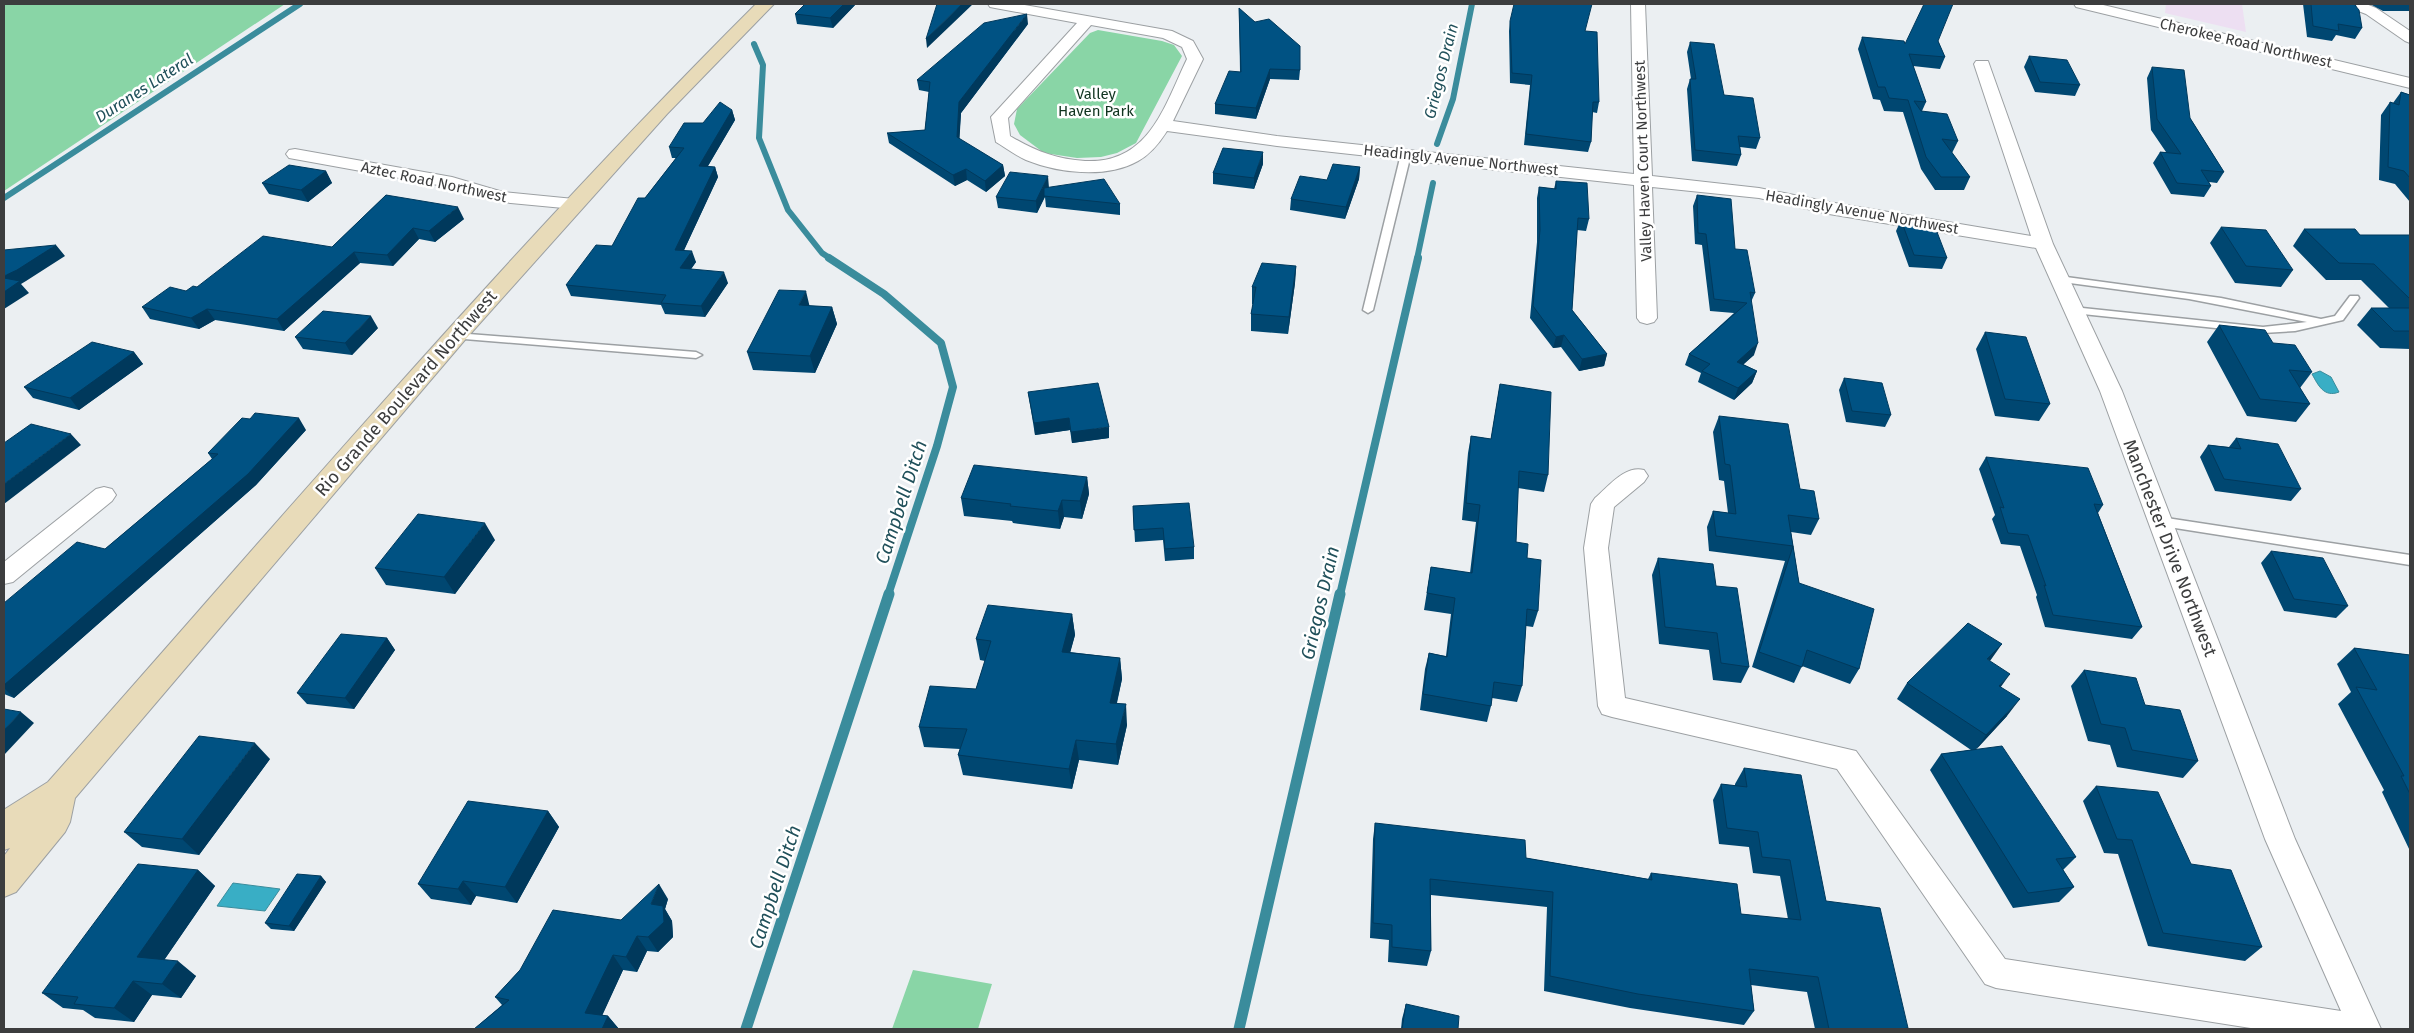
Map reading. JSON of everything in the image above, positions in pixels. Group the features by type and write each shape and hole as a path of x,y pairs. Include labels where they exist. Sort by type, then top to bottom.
{"main road":[{"name":"Rio Grande Boulevard Northwest","path":"60,792 456,336 574,204 660,110 765,4"},
{"path":"4,835 17,819 60,792"},
{"path":"4,881 53,822 60,792"}],"street":[{"path":"995,4 1088,20 1167,34 1188,44 1195,59 1162,125 1141,152 1118,163 1074,167 1032,156 1002,138 999,117 1088,20"},
{"name":"Valley Haven Court Northwest","path":"1638,4 1647,318"},
{"name":"Cherokee Road Northwest","path":"2081,4 2410,83"},
{"path":"2353,4 2372,11 2410,38"},
{"name":"Manchester Drive Northwest","path":"1982,64 2043,244 2111,392 2280,839 2365,1029"},
{"name":"Headingly Avenue Northwest","path":"1162,125 1277,141 1758,193 1829,208 2043,244"},
{"name":"Aztec Road Northwest","path":"295,154 452,182 501,197 574,204"},
{"path":"1636,476 1603,504 1596,548 1612,706 1846,759 1893,829 1996,973 2075,983 2354,1029"},
{"path":"4,575 104,495"}],"lane":[{"path":"1368,310 1406,154"},
{"path":"2059,279 2180,293 2257,306 2321,322"},
{"path":"2073,310 2263,330 2295,328 2339,318 2354,298"},
{"path":"456,336 696,355"},
{"path":"2160,522 2410,560"}],"shaded area":[{"path":"2166,4 2242,4 2246,32 2165,13"}],"green space":[{"path":"4,4 285,4 4,191"},
{"name":"Valley Haven Park","path":"1098,30 1162,41 1174,45 1182,56 1136,143 1117,153 1101,157 1077,158 1044,153 1020,135 1014,124 1017,109 1090,33"},
{"path":"913,970 992,984 978,1029 892,1029"}],"water":[{"path":"2320,371 2331,377 2339,392 2329,393 2322,389 2312,374"},
{"path":"233,883 280,889 265,911 217,906"}],"building":[{"path":"805,4 844,4 830,18 795,14"},
{"path":"937,4 962,4 926,39"},
{"path":"1514,4 1592,4 1585,31 1597,32 1599,102 1593,102 1591,142 1526,134 1532,75 1512,73 1510,21"},
{"path":"1924,4 1953,4 1938,41 1945,57 1909,54 1926,102 1914,101 1921,111 1947,114 1958,141 1942,139 1970,177 1941,177 1926,157 1908,100 1889,98 1885,87 1878,87 1862,37 1904,41 1905,44"},
{"path":"2311,4 2354,4 2359,10 2362,28 2338,24 2339,31 2313,26"},
{"path":"1239,8 1255,22 1269,19 1300,46 1300,70 1270,69 1256,108 1215,104 1229,71 1241,72"},
{"path":"1027,14 959,102 957,137 1003,165 985,181 966,169 953,175 887,133 925,130 930,82 917,80 984,23"},
{"path":"1690,42 1714,44 1724,95 1753,98 1760,138 1738,136 1741,155 1695,150 1690,79 1696,79"},
{"path":"2029,56 2067,60 2080,85 2040,82"},
{"path":"2152,67 2184,70 2190,118 2224,172 2201,170 2211,186 2177,183 2160,152 2181,154 2157,119"},
{"path":"2401,92 2410,95 2410,178 2404,171 2388,167 2390,102 2399,105"},
{"path":"720,102 732,110 699,166 715,167 675,250 692,251 680,268 724,272 701,306 661,303 666,295 566,285 596,245 612,246 638,198 645,198 684,148 669,147 684,123 703,123"},
{"path":"1223,148 1263,152 1254,178 1213,173"},
{"path":"1333,164 1360,167 1346,207 1291,199 1300,176 1327,180"},
{"path":"289,165 326,171 301,190 262,183"},
{"path":"1010,172 1048,176 1036,201 996,197"},
{"path":"1104,179 1120,204 1044,196 1044,188"},
{"path":"1556,181 1587,183 1589,219 1578,218 1572,310 1607,354 1582,359 1564,335 1556,337 1533,306 1540,230 1539,187 1556,189"},
{"path":"386,195 458,207 429,231 413,228 387,255 354,252 277,319 207,309 191,318 142,307 170,287 186,291 193,286 197,287 263,236 332,247"},
{"path":"1697,195 1731,199 1735,249 1747,250 1755,293 1750,292 1758,343 1737,362 1757,371 1738,388 1702,371 1710,364 1689,354 1747,303 1714,299 1706,234 1698,233"},
{"path":"1901,220 1931,223 1935,232 1937,232 1947,258 1914,255"},
{"path":"2221,227 2266,230 2293,270 2246,266"},
{"path":"2304,229 2355,229 2360,235 2410,235 2410,299 2374,264 2339,263"},
{"path":"56,245 17,270 4,276 4,250"},
{"path":"1262,263 1296,266 1289,317 1251,314 1256,287 1252,287"},
{"path":"4,278 20,281 4,292"},
{"path":"779,290 806,291 799,305 832,307 810,356 747,352"},
{"path":"2371,308 2410,308 2410,331 2394,331"},
{"path":"323,311 371,316 345,343 295,337"},
{"path":"2219,325 2265,330 2273,343 2295,345 2312,372 2289,370 2310,404 2260,399"},
{"path":"1985,332 2026,337 2050,404 2005,399"},
{"path":"92,342 134,352 70,398 24,387"},
{"path":"1844,378 1882,383 1891,415 1852,411"},
{"path":"1098,383 1109,427 1071,432 1069,418 1034,423 1028,392"},
{"path":"1500,384 1551,392 1548,475 1519,471 1516,542 1528,544 1527,558 1541,560 1538,611 1527,609 1522,686 1494,682 1491,706 1423,694 1429,653 1447,657 1455,598 1427,593 1431,567 1472,573 1480,505 1466,503 1471,436 1491,439"},
{"path":"255,413 299,418 248,474 4,685 4,603 77,542 105,549 218,454 208,453 242,418 250,419"},
{"path":"1719,416 1788,424 1800,489 1814,491 1819,519 1788,515 1799,583 1874,609 1859,669 1807,650 1802,667 1759,652 1793,546 1716,536 1713,511 1736,514 1730,465 1725,464"},
{"path":"31,424 71,434 4,484 4,443"},
{"path":"2236,438 2278,444 2301,489 2224,479 2208,445 2241,449"},
{"path":"1986,457 2088,468 2103,505 2094,504 2142,627 2053,615 2044,585 2046,586 2028,535 2008,533 2000,507 2004,508"},
{"path":"974,465 1087,477 1080,501 1062,500 1058,511 1010,506 1011,504 961,498"},
{"path":"1189,503 1194,547 1165,549 1163,528 1134,530 1133,506"},
{"path":"418,514 485,523 444,577 375,568"},
{"path":"2271,551 2323,558 2348,606 2294,599"},
{"path":"1658,558 1713,564 1716,586 1737,588 1749,667 1721,663 1717,633 1665,627"},
{"path":"988,605 1072,614 1062,652 1120,658 1110,703 1126,704 1116,744 1076,740 1069,769 958,755 967,729 919,727 930,686 976,689 991,641 976,639"},
{"path":"1968,623 2002,644 1987,659 2010,674 1999,686 2020,699 1986,735 1907,683"},
{"path":"341,634 387,638 345,698 297,693"},
{"path":"2354,648 2410,655 2410,794 2401,776 2404,776 2356,687 2377,690"},
{"path":"2084,670 2136,678 2145,705 2180,710 2198,761 2132,750 2125,728 2101,724"},
{"path":"4,709 21,712 4,730"},
{"path":"199,736 255,743 182,839 124,832"},
{"path":"2002,746 2076,857 2056,859 2074,887 2028,893 1941,754"},
{"path":"1744,768 1801,775 1826,901 1880,908 1908,1028 1829,1029 1818,977 1749,969 1754,1011 1638,994 1550,976 1553,892 1430,879 1431,951 1392,947 1392,925 1373,923 1375,823 1525,840 1526,858 1652,880 1651,873 1737,884 1741,914 1801,920 1790,860 1762,857 1758,832 1727,828 1721,784 1747,787"},
{"path":"2096,786 2158,792 2191,864 2231,870 2262,947 2163,933 2132,840 2117,839"},
{"path":"468,801 548,811 505,887 463,881 458,889 418,884"},
{"path":"138,864 198,870 137,957 178,961 162,984 133,981 114,1008 74,1004 78,997 42,993"},
{"path":"297,874 321,876 289,926 265,923"},
{"path":"659,884 651,904 663,906 664,922 648,937 637,936 626,957 613,955 585,1013 608,1016 602,1029 474,1029 509,1000 495,997 520,970 553,910 621,920"},
{"path":"1406,1004 1459,1016 1458,1029 1402,1029"}],"waterway":[{"name":"Duranes Lateral","path":"4,198 300,4"},
{"name":"Griegos Drain","path":"1437,144 1453,99 1472,4"},
{"name":"Campbell Ditch","path":"754,44 763,65 759,138 788,210 822,253 831,259"},
{"name":"Griegos Drain","path":"1417,259 1433,183"},
{"name":"Campbell Ditch","path":"829,258 884,294 941,343 953,387 937,446 888,595"},
{"name":"Griegos Drain","path":"1340,595 1418,258"},
{"name":"Campbell Ditch","path":"746,1029 889,594"},
{"name":"Griegos Drain","path":"1239,1029 1340,594"}]}
